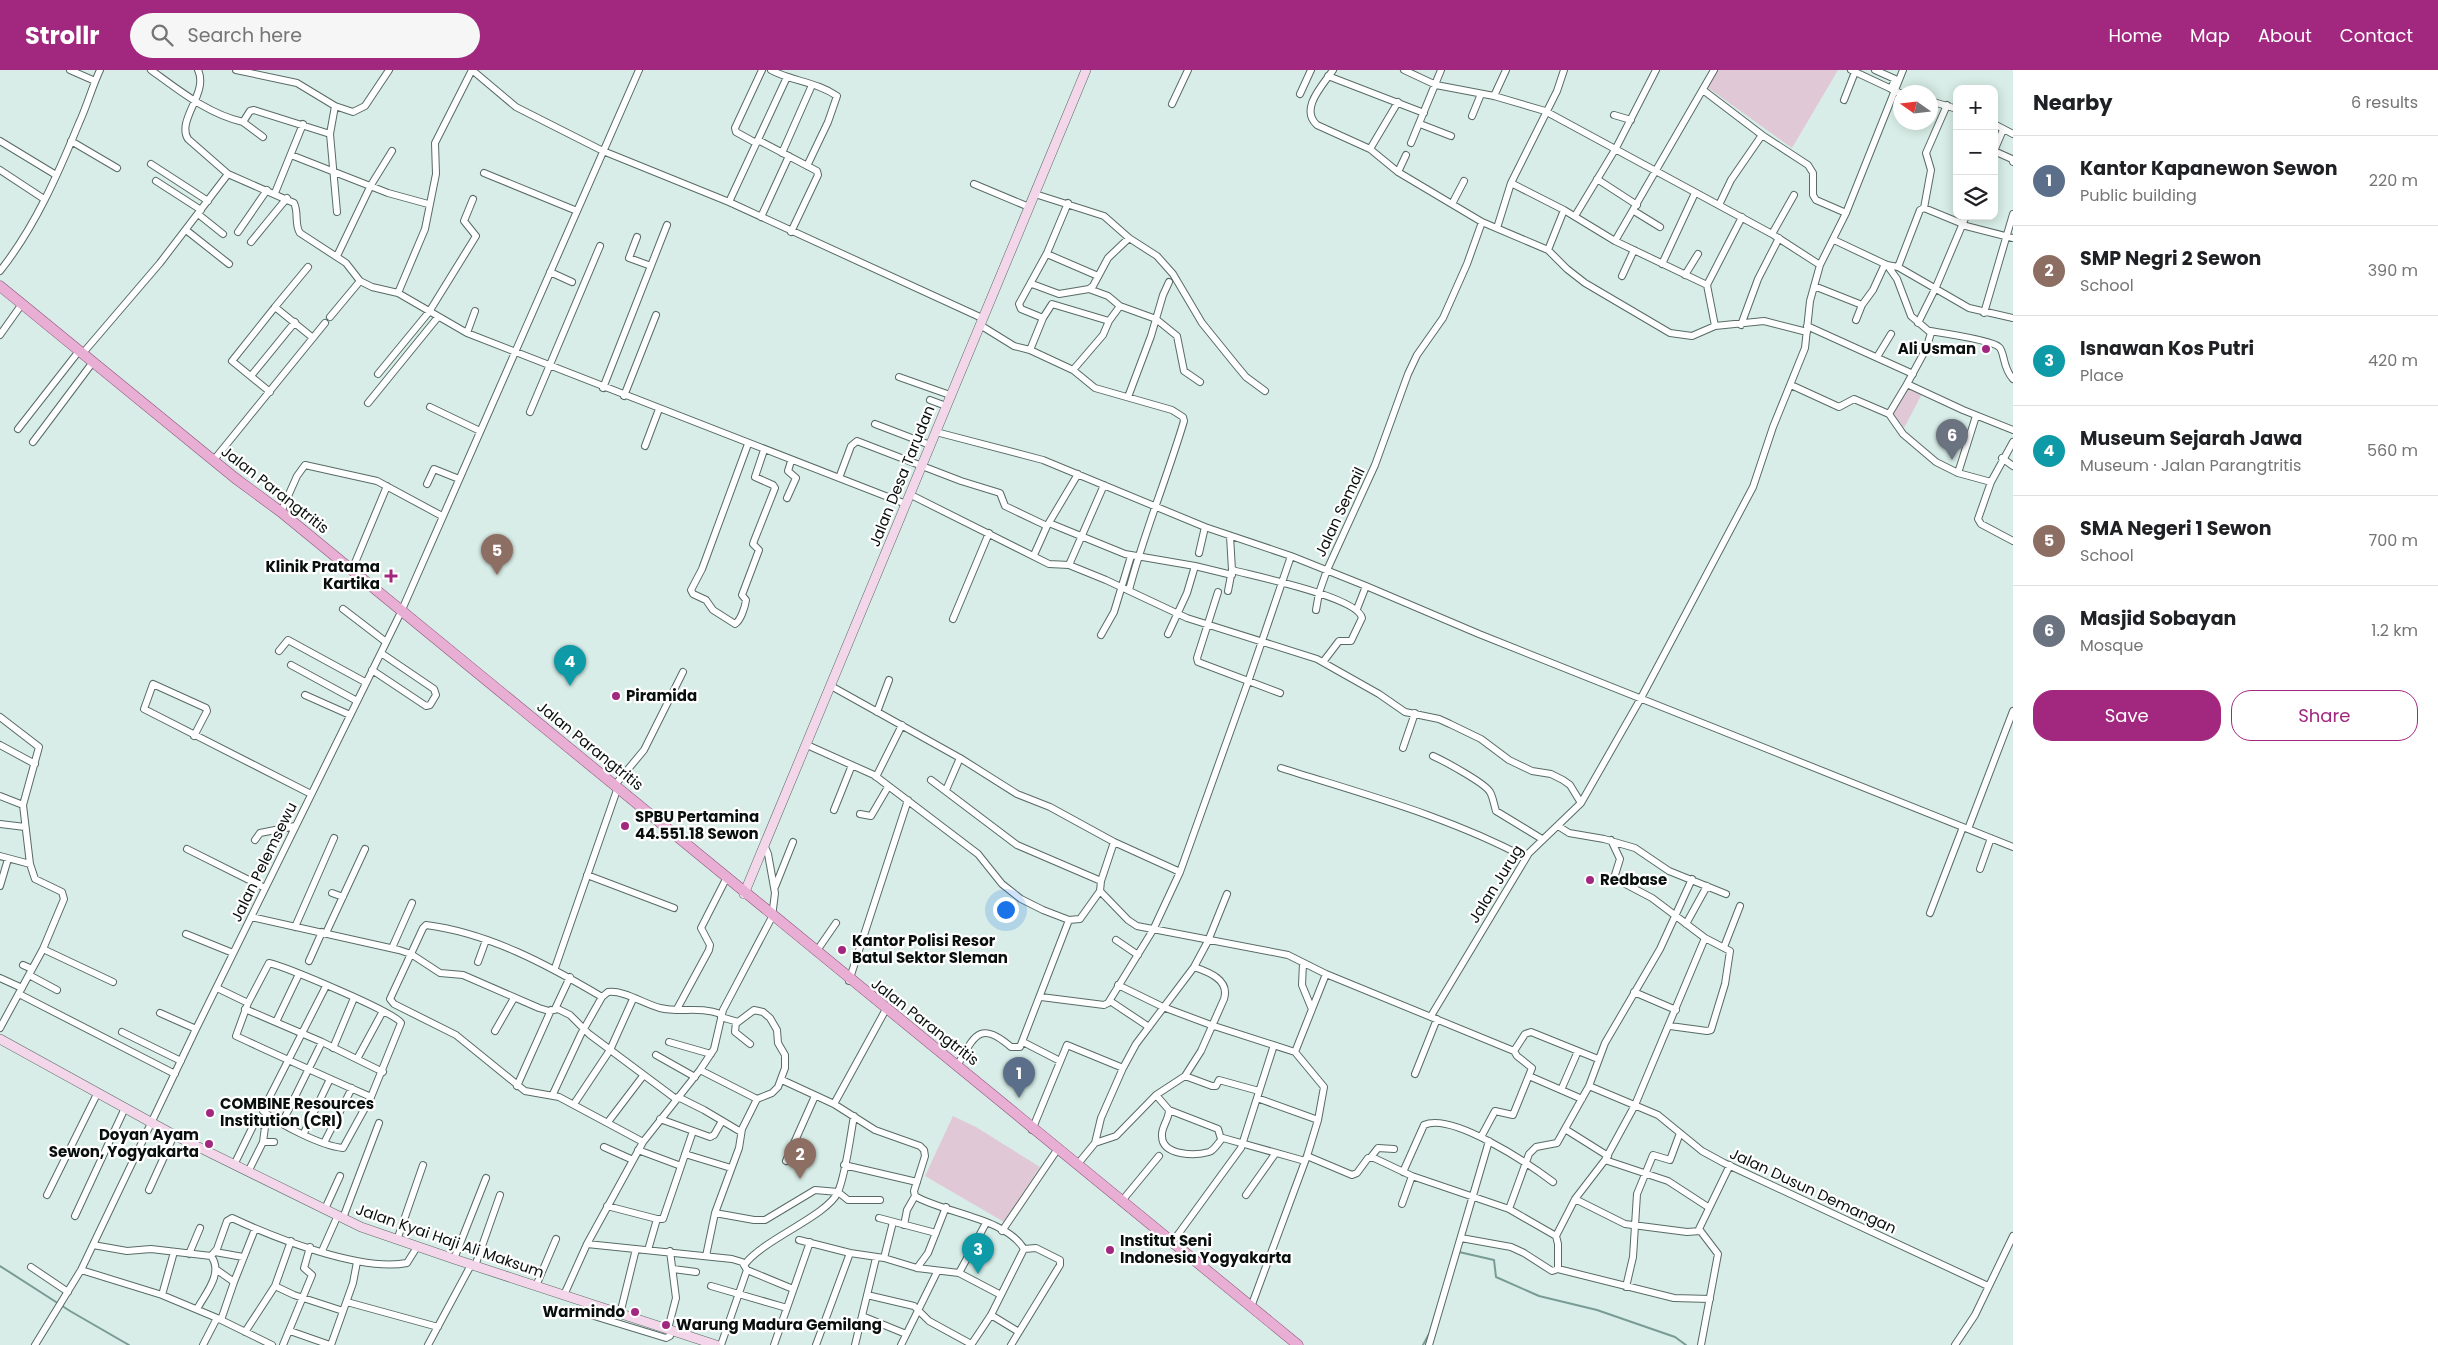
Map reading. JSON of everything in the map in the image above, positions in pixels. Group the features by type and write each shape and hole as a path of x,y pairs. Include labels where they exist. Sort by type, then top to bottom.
{"main road":[{"name":"Jalan Parangtritis","path":"0,286 281,512 616,786 849,981 957,1066 1171,1244 1298,1345"}],"street":[{"path":"70,70 95,81"},
{"path":"0,271 30,228 56,175 100,70"},
{"path":"151,70 195,102 225,117 243,122 263,137"},
{"path":"198,70 200,85 185,125 185,135 228,174 287,198 296,206 296,224 300,233 346,262 356,285"},
{"path":"236,70 297,83 335,106 354,112 365,106 388,70"},
{"path":"398,293 424,229 436,174 435,143 472,70 516,107 603,151 729,202 981,321 1014,346 1030,350 1073,370 1095,388 1172,410 1183,418 1173,457 1155,507 1121,587 1114,612 1101,635"},
{"name":"Jalan Pelemsewu","path":"35,1345 82,1270 196,1029 401,612 639,70"},
{"path":"762,70 736,128 736,132 789,156 817,171 818,175 791,232"},
{"path":"771,70 836,95 837,99 808,166"},
{"name":"Jalan Desa Tarudan","path":"744,894 1086,70"},
{"path":"1172,104 1188,70"},
{"path":"1300,94 1310,70"},
{"path":"1332,70 1309,111 1311,118 1331,133 1370,149 1398,172 1482,222 1548,250 1567,269 1615,302 1670,333 1692,336 1715,326 1740,325 1764,321 1807,329 1877,357 1913,374"},
{"path":"1404,70 1436,85 1494,96 1546,111 1695,193 1719,204 1779,238 1820,265"},
{"path":"1411,143 1441,70"},
{"path":"1494,96 1506,70"},
{"path":"1497,228 1511,183 1557,91 1564,70"},
{"path":"1575,216 1616,148 1656,70"},
{"path":"1615,242 1714,70"},
{"path":"1875,70 1895,79 1896,85"},
{"name":"Jalan Jurug","path":"1898,85 1903,70"},
{"path":"1844,100 1853,71 1863,73 1893,89"},
{"path":"1328,76 1424,113"},
{"path":"729,202 787,77"},
{"path":"782,153 812,85"},
{"path":"1703,90 1811,169 1813,195 1816,200 1846,213"},
{"path":"1472,116 1481,94"},
{"name":"Jalan Jurug","path":"1415,1074 1434,1018 1526,858 1542,839 1581,803 1641,698 1753,487 1773,427 1805,348 1814,286 1820,265 1846,213 1893,98"},
{"path":"1370,149 1398,102"},
{"path":"1938,102 1953,107"},
{"path":"1856,320 1862,305 1891,265 1917,215 1924,208 1931,170 1926,153 1947,105"},
{"path":"335,106 330,134 337,212"},
{"path":"243,122 250,111 254,110 330,134"},
{"path":"1614,115 1631,120"},
{"path":"275,193 303,124"},
{"path":"1420,124 1451,136"},
{"path":"1998,127 2013,134"},
{"path":"1998,142 2003,130"},
{"path":"1719,204 1731,180 1762,135"},
{"path":"0,141 56,175"},
{"path":"71,141 117,168"},
{"path":"337,256 371,185 392,151"},
{"path":"1998,153 2012,159 2013,162"},
{"path":"291,155 371,185 388,194 428,204"},
{"path":"1398,172 1406,155"},
{"path":"761,217 789,156"},
{"path":"151,164 208,201"},
{"path":"0,170 44,199"},
{"path":"484,173 577,211"},
{"path":"18,429 81,352 186,230 228,174"},
{"path":"1597,180 1660,226"},
{"path":"156,181 199,212 223,234"},
{"path":"1452,204 1464,181"},
{"path":"1511,183 1575,216 1615,242 1708,285"},
{"path":"974,184 1029,207"},
{"path":"238,232 267,190"},
{"path":"1662,264 1695,193"},
{"path":"1034,194 1104,216 1129,238 1163,262 1173,274 1202,322 1246,377 1265,391"},
{"path":"1772,234 1794,195"},
{"path":"251,242 287,198"},
{"path":"378,374 429,312 476,236 464,221 472,199"},
{"path":"1043,318 1022,309 1019,305 1047,254 1068,206"},
{"path":"1924,208 1962,225 2009,238"},
{"path":"1548,250 1564,210"},
{"path":"1984,313 2009,238 2013,214"},
{"path":"1715,326 1708,285 1742,217"},
{"path":"1918,323 1936,287 1964,220"},
{"name":"Jalan Semail","path":"1316,610 1319,593 1327,570 1375,464 1414,361 1443,318 1467,264 1482,222"},
{"path":"604,388 667,225"},
{"path":"186,230 229,264"},
{"path":"637,237 629,258 652,266"},
{"path":"1088,290 1108,258 1129,238"},
{"path":"1740,325 1758,279 1779,238"},
{"path":"1834,240 1936,287 1963,305 1984,313 2013,318"},
{"path":"530,412 600,246"},
{"path":"1622,276 1634,250"},
{"path":"1047,254 1098,276"},
{"path":"1685,275 1698,254"},
{"path":"1891,265 1911,316 1918,323 1930,331 1966,337 1998,346 2002,350 2007,372 2013,379"},
{"path":"270,392 232,361 308,267"},
{"path":"550,272 572,282"},
{"path":"1128,397 1169,282"},
{"path":"1032,284 1059,294 1088,290 1108,296 1120,306 1156,319 1177,336 1184,371 1200,382"},
{"path":"356,285 398,293 466,333 791,461 906,504"},
{"path":"330,316 356,285"},
{"path":"1814,286 1862,305"},
{"path":"1030,350 1043,318 1054,303 1109,321"},
{"path":"0,335 22,304"},
{"path":"276,306 313,338"},
{"path":"1073,370 1103,335 1109,321 1120,306"},
{"path":"466,333 475,311"},
{"path":"624,396 656,315"},
{"path":"368,403 438,317"},
{"path":"251,376 295,322"},
{"path":"214,460 325,323"},
{"path":"1889,414 1913,374 1929,342 1930,331"},
{"path":"1877,357 1891,334"},
{"path":"33,442 93,362"},
{"path":"899,377 950,395"},
{"path":"1907,384 1976,416 2013,430"},
{"path":"1791,385 1837,407 1851,399 1857,399 1889,414 1909,440 1936,462 1958,473 1991,482"},
{"path":"930,400 946,406"},
{"path":"430,407 480,431"},
{"path":"645,446 659,409"},
{"path":"1958,473 1976,416"},
{"path":"875,424 930,445"},
{"path":"936,432 1025,454 1205,527 1291,556 1479,634 2013,847"},
{"path":"839,478 851,446 855,441 922,467 1000,493 1005,506 1134,557 1195,566 1282,583 1319,593 1357,609 1362,618 1355,635 1350,642 1339,641 1322,662"},
{"path":"2013,442 2002,458 1991,482 1979,522 2013,542"},
{"path":"748,444 702,569 691,590 693,594 706,600 713,610 735,624 738,622 745,605 746,600 742,595 759,550 753,544 775,488 773,485 755,477 764,450"},
{"path":"2002,458 2013,466"},
{"path":"787,498 796,478 788,471 791,461"},
{"path":"281,512 297,476 305,465 377,481 442,516"},
{"path":"428,484 434,468 459,479"},
{"path":"1034,555 1048,524 1078,474"},
{"path":"1069,564 1104,485"},
{"path":"352,570 387,486"},
{"path":"909,494 989,532 1049,564 1069,564 1178,614 1322,662 1380,694 1405,712 1438,719 1475,736 1509,760 1532,772 1551,774 1563,780 1570,785 1581,803"},
{"path":"1199,553 1205,527"},
{"path":"953,619 989,532"},
{"path":"1228,591 1232,573 1230,536"},
{"path":"1041,997 1104,1005 1110,1001 1153,930 1180,872 1263,641 1291,556"},
{"path":"1129,590 1134,557"},
{"path":"1168,634 1178,614 1195,566"},
{"path":"1357,609 1366,586"},
{"path":"1218,592 1197,658 1198,662 1280,693"},
{"path":"343,609 386,642"},
{"path":"279,651 288,640 365,682"},
{"path":"372,670 426,706 430,705 436,695 436,690 381,653"},
{"path":"291,665 356,701"},
{"path":"555,968 616,786 644,750 683,672"},
{"path":"877,712 889,680"},
{"path":"194,736 207,711 206,708 153,684 143,708 194,736 311,794"},
{"path":"831,686 960,758 1017,794 1050,807 1114,842 1180,872"},
{"path":"305,694 350,715"},
{"path":"1930,913 2013,711"},
{"path":"1403,748 1415,713"},
{"path":"0,717 36,742 40,751 23,805 30,864 37,880 62,892 64,895 43,949 0,1028"},
{"path":"876,777 902,725"},
{"path":"0,745 35,764"},
{"path":"807,745 876,777 978,854 1002,884 1021,899 1042,910 1069,920 1080,919 1100,891 1101,881 1114,842"},
{"path":"1433,756 1456,766 1464,774 1487,788 1496,811 1542,839"},
{"path":"946,790 960,758"},
{"path":"834,810 852,765"},
{"path":"1281,768 1450,824 1526,858"},
{"path":"932,780 1017,845 1101,881"},
{"path":"860,814 871,816 888,787"},
{"path":"0,796 23,805"},
{"path":"849,981 908,800"},
{"path":"0,824 25,827"},
{"path":"255,840 260,834 295,826"},
{"path":"1558,826 1569,833 1611,840 1634,848 1648,855 1662,867 1726,894"},
{"path":"296,926 334,838"},
{"path":"1980,869 1991,838"},
{"path":"1611,840 1620,859 1614,878 1652,898 1704,938 1731,953 1725,984 1711,1030 1670,1026"},
{"path":"774,888 793,842"},
{"path":"564,1294 587,1244 638,1150 711,1054 717,1040 721,1016 772,917 774,888 764,847"},
{"path":"187,849 265,888"},
{"path":"309,961 365,849"},
{"path":"0,856 30,864"},
{"path":"0,886 8,859"},
{"path":"587,875 674,908"},
{"path":"677,1009 709,950 710,945 701,928 726,879"},
{"path":"1509,1209 1525,1162 1536,1147 1556,1144 1582,1099 1589,1086 1598,1059 1634,992 1651,965 1692,880"},
{"path":"1686,924 1707,886"},
{"path":"1100,891 1128,920 1137,926 1288,955 1326,974 1514,1051 1517,1056 1532,1067 1529,1076 1512,1115 1495,1111 1481,1137"},
{"path":"332,892 342,898"},
{"path":"1077,1165 1095,1143 1101,1118 1123,1068 1163,1007 1194,967 1208,941 1227,894"},
{"path":"392,948 412,903"},
{"path":"1724,948 1740,906"},
{"path":"251,917 392,948 411,954 440,974 463,975 543,1010 553,1010 570,1015 584,1030 643,1076 677,1098 722,1120 741,1132"},
{"path":"957,1066 972,1041 980,1034 987,1033 1002,1038 1014,1047 1019,1047 1023,1042 1069,920"},
{"path":"816,952 836,923"},
{"path":"602,997 555,968 486,940 426,925 391,995 391,1002 456,1035 487,1058 517,1086 531,1093 553,1094 643,1142"},
{"path":"186,934 234,953"},
{"path":"1558,1269 1558,1244 1556,1236 1575,1199 1606,1158 1636,1105 1670,1026 1704,938"},
{"path":"478,962 486,940"},
{"path":"1116,940 1138,954"},
{"path":"43,949 113,982"},
{"path":"326,986 289,1060 263,1110 282,1123 304,1134 324,1143 341,1148 344,1147 371,1097 383,1072 402,1024 398,1018 383,1010 299,974 269,963 247,1006 236,1036 289,1060 309,1070 371,1097"},
{"path":"1303,964 1302,985 1311,1007"},
{"path":"22,965 57,990"},
{"path":"1095,1143 1116,1136 1156,1095 1185,1076 1201,1052 1211,1025 1224,999 1224,986 1210,972 1194,967"},
{"path":"276,1022 299,974"},
{"path":"1295,1052 1311,1007 1326,974"},
{"path":"517,1086 570,977"},
{"path":"0,978 20,991 175,1074"},
{"path":"1118,985 1163,1007 1211,1025 1295,1052 1324,1087 1318,1120 1306,1159 1251,1307"},
{"path":"217,988 276,1022 383,1072"},
{"path":"553,1094 602,997 610,992 661,1008 703,1009 736,1022"},
{"path":"1634,992 1676,1010"},
{"path":"333,1048 354,998"},
{"path":"495,1031 514,998"},
{"path":"574,1104 610,1050 633,999"},
{"path":"1110,1001 1149,1027"},
{"path":"357,1059 383,1010"},
{"path":"706,1256 715,1213 739,1148 741,1132 757,1099 772,1093 782,1080 785,1055 778,1043 777,1030 773,1022 763,1012 754,1010 736,1022"},
{"path":"834,1104 886,1010"},
{"path":"160,1012 196,1029"},
{"path":"736,1022 735,1032 750,1044"},
{"path":"122,1032 181,1061"},
{"path":"1514,1051 1525,1034 1531,1032 1598,1059"},
{"name":"Jalan Kyai Haji Ali Maksum","path":"0,1039 174,1135 340,1216 397,1240 454,1260 564,1294 620,1314 640,1326 669,1330 716,1345"},
{"path":"282,1123 322,1042"},
{"path":"670,1042 711,1054"},
{"path":"1023,1042 1060,1061"},
{"path":"1032,1130 1067,1045 1123,1068"},
{"path":"1171,1244 1224,1174 1243,1145 1274,1045"},
{"path":"1561,1090 1578,1051"},
{"path":"656,1055 695,1077"},
{"path":"700,1070 757,1099"},
{"path":"608,1122 643,1076"},
{"path":"1185,1076 1212,1086 1216,1086 1219,1080 1258,1094 1318,1120"},
{"path":"1529,1076 1582,1099"},
{"path":"304,1134 330,1079"},
{"path":"782,1080 834,1104 875,1130 923,1148 925,1156 915,1196 907,1210 904,1225"},
{"name":"Jalan Dusun Demangan","path":"1589,1086 1664,1118 1702,1151 1988,1286"},
{"path":"324,1143 352,1088"},
{"path":"48,1195 98,1092"},
{"path":"1156,1095 1169,1110 1218,1129 1221,1139"},
{"path":"786,1162 815,1096"},
{"path":"75,1216 125,1108"},
{"path":"1169,1110 1162,1136 1165,1145 1170,1150 1183,1154 1207,1152 1214,1149 1221,1139"},
{"path":"721,1345 739,1295 746,1267 788,1230 826,1206 838,1192 854,1116"},
{"path":"660,1119 711,1137 722,1120"},
{"path":"234,1165 256,1120 265,1126 263,1142 248,1172"},
{"path":"322,1251 340,1216 379,1122"},
{"path":"1403,1172 1424,1125 1429,1122 1437,1122 1489,1141 1525,1162 1553,1182"},
{"path":"1565,1129 1606,1158 1668,1181 1708,1208"},
{"path":"607,1206 657,1220 664,1218 693,1131"},
{"path":"1626,1287 1636,1225 1637,1194 1653,1155 1668,1160 1672,1158 1680,1133"},
{"path":"149,1190 174,1135"},
{"path":"1221,1139 1275,1154 1306,1159 1352,1175 1357,1173 1371,1157 1375,1149 1394,1149"},
{"path":"1429,1345 1489,1141"},
{"path":"263,1142 274,1142"},
{"path":"604,1147 633,1160"},
{"path":"638,1150 681,1166"},
{"path":"1002,1231 1057,1150"},
{"path":"685,1154 731,1168"},
{"path":"1246,1195 1275,1154"},
{"path":"1122,1202 1159,1156"},
{"path":"1371,1157 1412,1176 1509,1209 1556,1236"},
{"path":"397,1240 423,1165"},
{"path":"844,1165 917,1182"},
{"path":"1701,1345 1718,1254 1700,1231 1700,1224 1730,1165"},
{"path":"325,1209 340,1176"},
{"path":"1402,1204 1412,1176"},
{"path":"454,1260 486,1178"},
{"path":"715,1213 754,1220 765,1220 810,1192 820,1190 838,1192 848,1200 880,1200"},
{"path":"428,1345 473,1265 500,1195"},
{"path":"915,1196 986,1223 1020,1242 1024,1249"},
{"path":"1575,1199 1619,1222 1687,1232 1700,1231"},
{"path":"917,1268 925,1258 946,1207"},
{"path":"879,1218 936,1233"},
{"path":"197,1309 217,1270 213,1254 229,1219 322,1251 358,1262 380,1266 407,1264 417,1247"},
{"path":"648,1250 657,1220"},
{"path":"884,1258 893,1222"},
{"path":"960,1273 986,1223"},
{"path":"189,1254 200,1228"},
{"path":"203,1345 219,1319 255,1229"},
{"path":"1461,1238 1510,1248 1524,1253 1547,1268 1558,1269 1674,1298 1710,1299"},
{"path":"536,1286 556,1239"},
{"path":"800,1240 850,1253 884,1258 917,1268 937,1272 960,1273 1002,1295"},
{"path":"1955,1345 1975,1315 2012,1240"},
{"path":"245,1332 275,1286 291,1241"},
{"path":"774,1345 810,1242"},
{"path":"587,1244 732,1259 793,1289"},
{"path":"93,1245 128,1251 151,1249 189,1254 243,1257"},
{"path":"283,1345 312,1276 304,1268 310,1247"},
{"path":"620,1314 636,1249"},
{"path":"867,1296 918,1309 930,1321 971,1345 991,1315 1024,1249"},
{"path":"1012,1345 1061,1262 1039,1249 1024,1249"},
{"path":"162,1295 174,1252"},
{"path":"669,1330 676,1298 670,1252"},
{"path":"816,1345 850,1253"},
{"path":"855,1345 876,1258"},
{"path":"290,1331 330,1345 347,1302 358,1262"},
{"path":"31,1267 68,1292"},
{"path":"673,1269 696,1272"},
{"path":"82,1270 162,1295 197,1309 272,1345"},
{"path":"217,1270 231,1278 234,1282"},
{"path":"901,1345 937,1272"},
{"path":"275,1286 303,1298 343,1311"},
{"path":"711,1286 787,1308"},
{"path":"347,1302 438,1327"},
{"path":"991,1315 1019,1332"},
{"path":"594,1316 640,1326"},
{"path":"862,1316 906,1334"}],"shaded area":[{"path":"1717,70 1838,70 1792,148 1707,87"},
{"path":"1908,386 1923,392 1904,428 1892,412"},
{"path":"953,1116 976,1127 1040,1167 1004,1222 925,1176"}],"waterway":[{"path":"1459,1252 1494,1260 1496,1277 1539,1296 1597,1310 1675,1337 1686,1345"},
{"path":"0,1266 70,1311 129,1345"},
{"path":"1423,1345 1429,1334"}],"place":[{"name":"Ali Usman","path":"1986,349"},
{"name":"Masjid Sobayan","path":"1952,460"},
{"name":"SMA Negeri 1 Sewon","path":"497,575"},
{"name":"Klinik Pratama Kartika","path":"391,576"},
{"name":"Museum Sejarah Jawa","path":"570,686"},
{"name":"Piramida","path":"616,696"},
{"name":"SPBU Pertamina 44.551.18 Sewon","path":"625,826"},
{"name":"Redbase","path":"1590,880"},
{"name":"Kantor Polisi Resor Batul Sektor Sleman","path":"842,950"},
{"name":"Kantor Kapanewon Sewon","path":"1019,1098"},
{"name":"COMBINE Resources Institution (CRI)","path":"210,1113"},
{"name":"Doyan Ayam Sewon, Yogyakarta","path":"209,1144"},
{"name":"SMP Negri 2 Sewon","path":"800,1179"},
{"name":"Institut Seni Indonesia Yogyakarta","path":"1110,1250"},
{"name":"Isnawan Kos Putri","path":"978,1274"},
{"name":"Warmindo","path":"635,1312"},
{"name":"Warung Madura Gemilang","path":"666,1325"}]}
